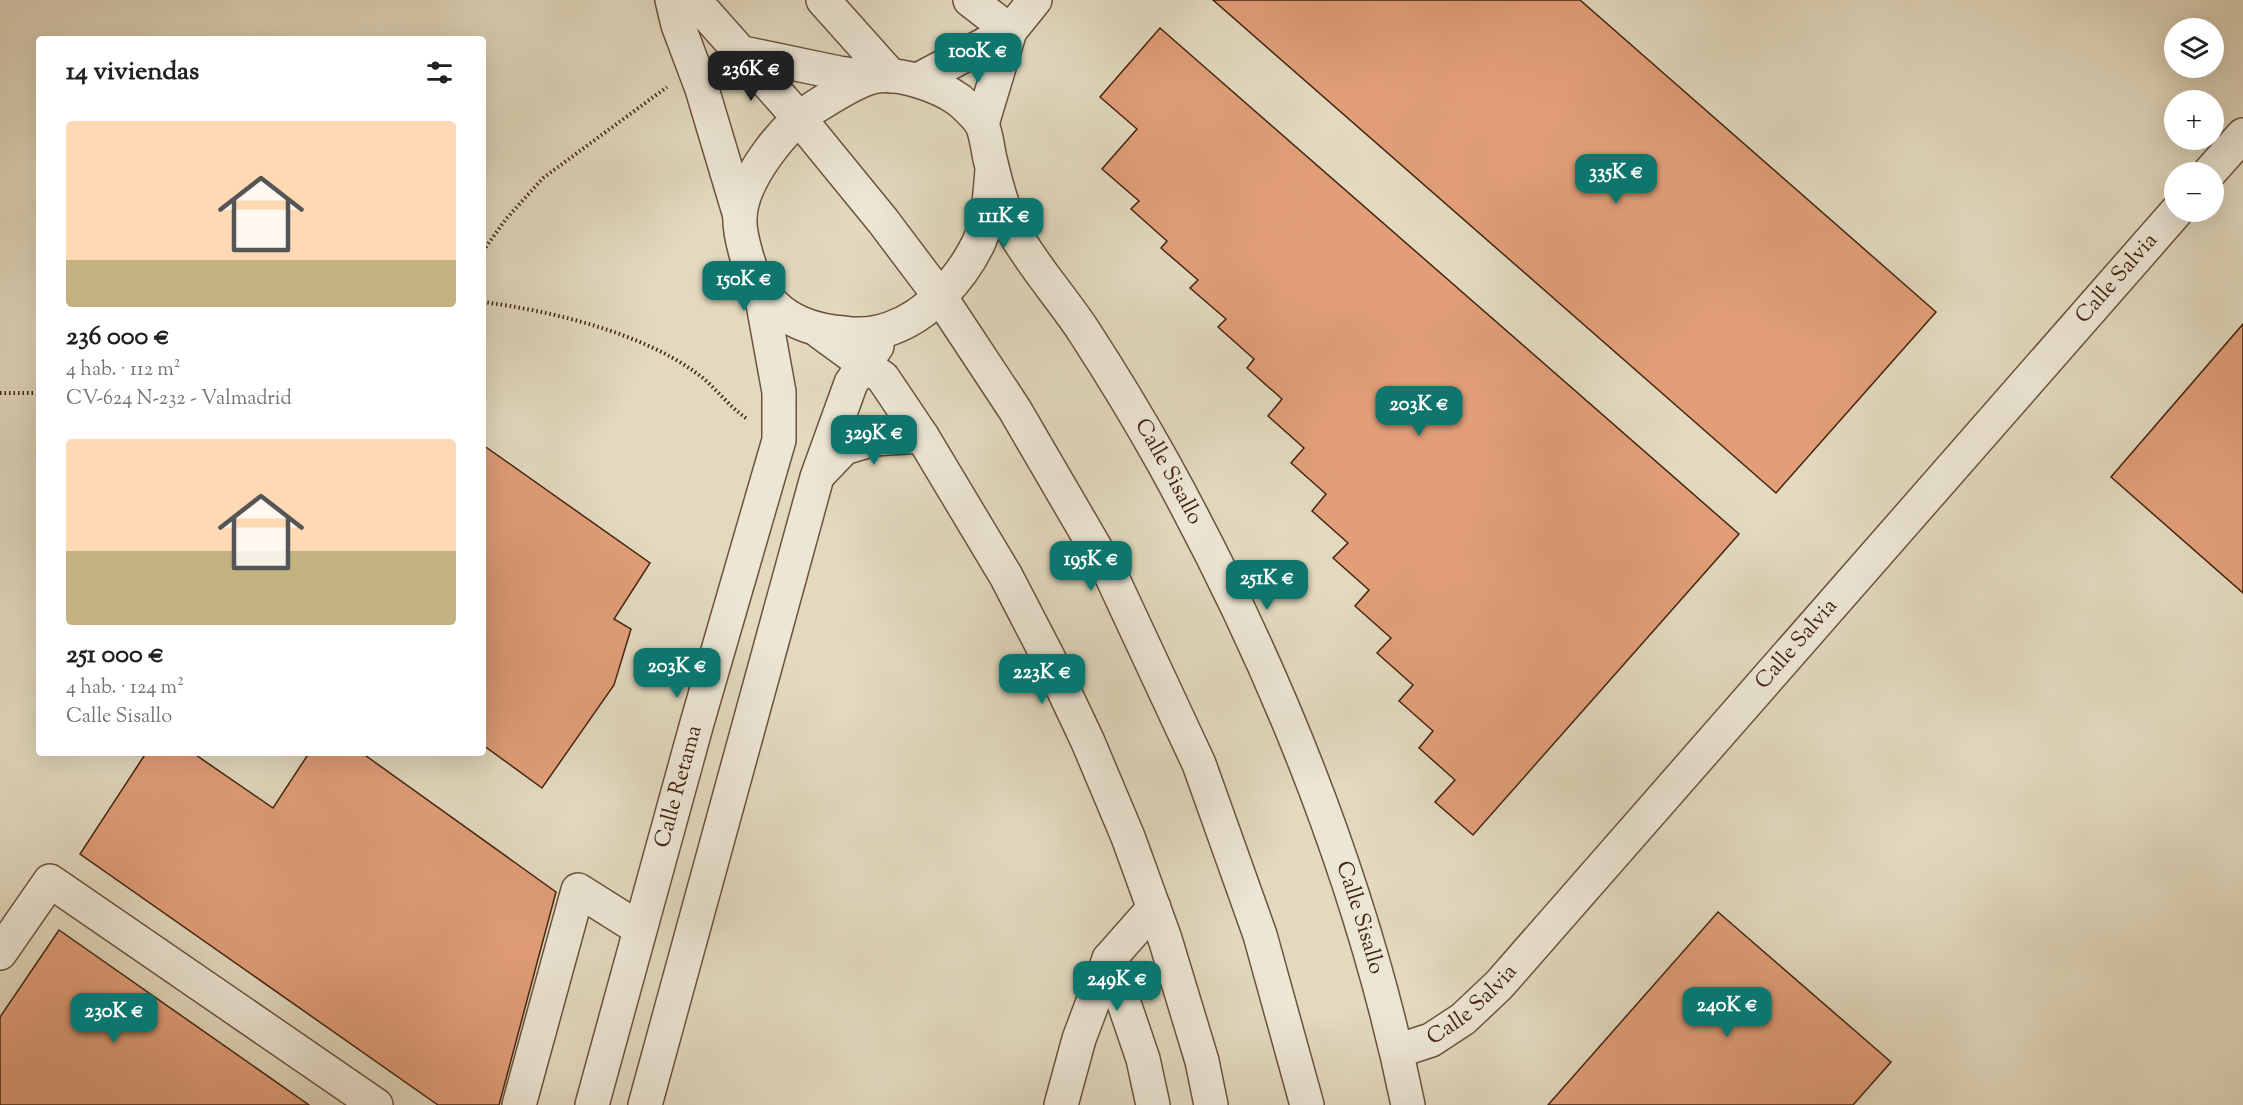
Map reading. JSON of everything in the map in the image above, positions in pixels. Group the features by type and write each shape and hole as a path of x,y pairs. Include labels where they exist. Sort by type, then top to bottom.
{"street":[{"path":"672,0 678,25 695,67 740,216 751,273 761,293 791,321 820,332 883,378 922,436 1006,576 1048,657 1088,742 1128,837 1154,908 1202,1061 1211,1105"},
{"path":"694,0 798,117 883,221 941,298 1015,410 1110,573 1199,764 1260,935 1307,1105"},
{"path":"824,0 893,78"},
{"path":"970,0 1010,31"},
{"path":"742,53 839,73 893,78 957,98 982,124 1010,31 1035,0"},
{"path":"740,216 749,187 759,167 775,143 798,117 822,102 893,78 1010,31"},
{"name":"Calle Sisallo","path":"982,124 992,170 1012,230 1084,333 1163,463 1241,615 1304,758 1361,922 1397,1051 1408,1105"},
{"path":"2220,162 2243,135"},
{"path":"820,332 857,334 888,330 941,298 956,279 980,240 989,202 992,170"},
{"name":"Calle Salvia","path":"1397,1051 1431,1040 1463,1020 1499,985 2167,222"},
{"name":"Calle Retama","path":"592,1105 779,440 781,416 779,392 761,293"},
{"path":"645,1105 817,477 850,383 888,330"},
{"path":"817,477 844,448 874,439 922,436"},
{"path":"0,953 50,881 376,1105"},
{"path":"519,1105 578,890 640,929"},
{"path":"1061,1105 1079,1039 1110,959 1154,908"},
{"path":"1110,959 1143,1059 1153,1105"}],"path":[{"path":"486,247 506,219 543,178 695,67"},
{"path":"486,303 554,315 625,336 660,350 696,373 736,411 779,440"},
{"path":"0,393 36,393"}],"building":[{"path":"1213,0 1580,0 1936,312 1776,493"},
{"path":"1160,28 1739,534 1473,835 1435,802 1455,780 1419,748 1433,731 1399,701 1413,685 1377,653 1391,638 1355,606 1369,590 1333,558 1348,543 1312,511 1326,494 1291,463 1304,448 1268,416 1282,399 1247,368 1254,359 1218,327 1226,319 1190,288 1198,280 1161,248 1167,241 1131,209 1139,201 1102,169 1137,129 1100,97"},
{"path":"2243,324 2243,593 2111,477"},
{"path":"486,447 650,563 614,619 631,629 614,685 542,788 486,747"},
{"path":"144,756 197,756 273,808 307,756 366,756 556,892 499,1105 438,1105 80,854"},
{"path":"1718,912 1891,1062 1853,1105 1548,1105"},
{"path":"59,930 309,1105 0,1105 0,1017"}]}
